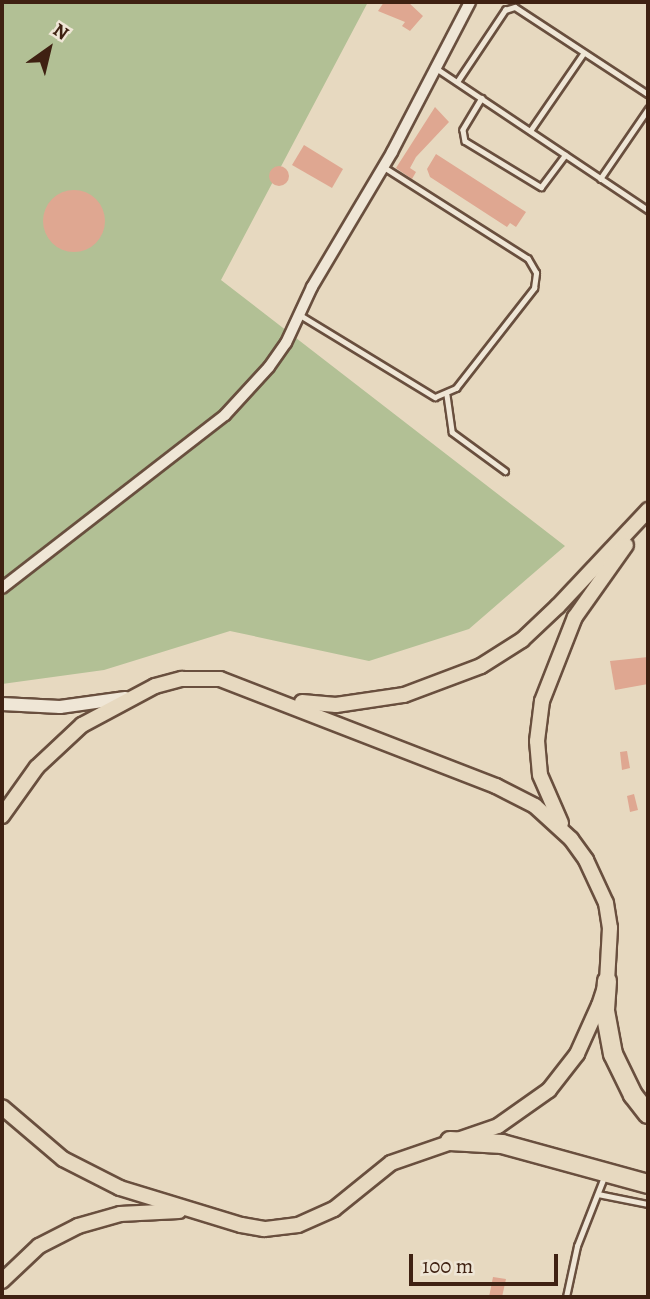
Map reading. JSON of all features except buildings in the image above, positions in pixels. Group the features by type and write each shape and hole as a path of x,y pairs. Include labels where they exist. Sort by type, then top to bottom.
{"highway":[{"path":"607,981 605,1012 613,1054 633,1095 648,1114"},
{"path":"450,1140 502,1144 648,1184"}],"main road":[{"path":"2,816 18,789 58,745 125,698 202,677 310,704 369,701 439,685 481,666 522,640 648,511"},
{"path":"2,1107 39,1142 92,1175 199,1212 264,1228 298,1225 334,1209 391,1163 450,1140 498,1126 549,1090 577,1054 607,981 610,928 606,903 597,880 571,839 540,775 537,741 542,701 575,617 648,511"},
{"path":"276,697 496,786 535,806 571,839"},
{"path":"2,1281 39,1246 78,1226 143,1211 199,1212"}],"street":[{"path":"2,588 225,415 286,343 470,2"},
{"path":"2,704 60,708 125,698"}],"lane":[{"path":"457,82 509,6 648,94"},
{"path":"530,131 583,54"},
{"path":"435,67 648,210"},
{"path":"482,98 463,130 466,141 541,187 565,155"},
{"path":"600,179 648,110"},
{"path":"383,167 528,259 536,273 534,288 447,395 452,432 505,471"},
{"path":"299,315 425,395 447,395"},
{"path":"566,1297 577,1245 605,1172"},
{"path":"598,1194 648,1204"}],"green space":[{"path":"2,2 368,2 221,280 565,546 469,629 369,661 230,631 104,670 2,684"}]}
